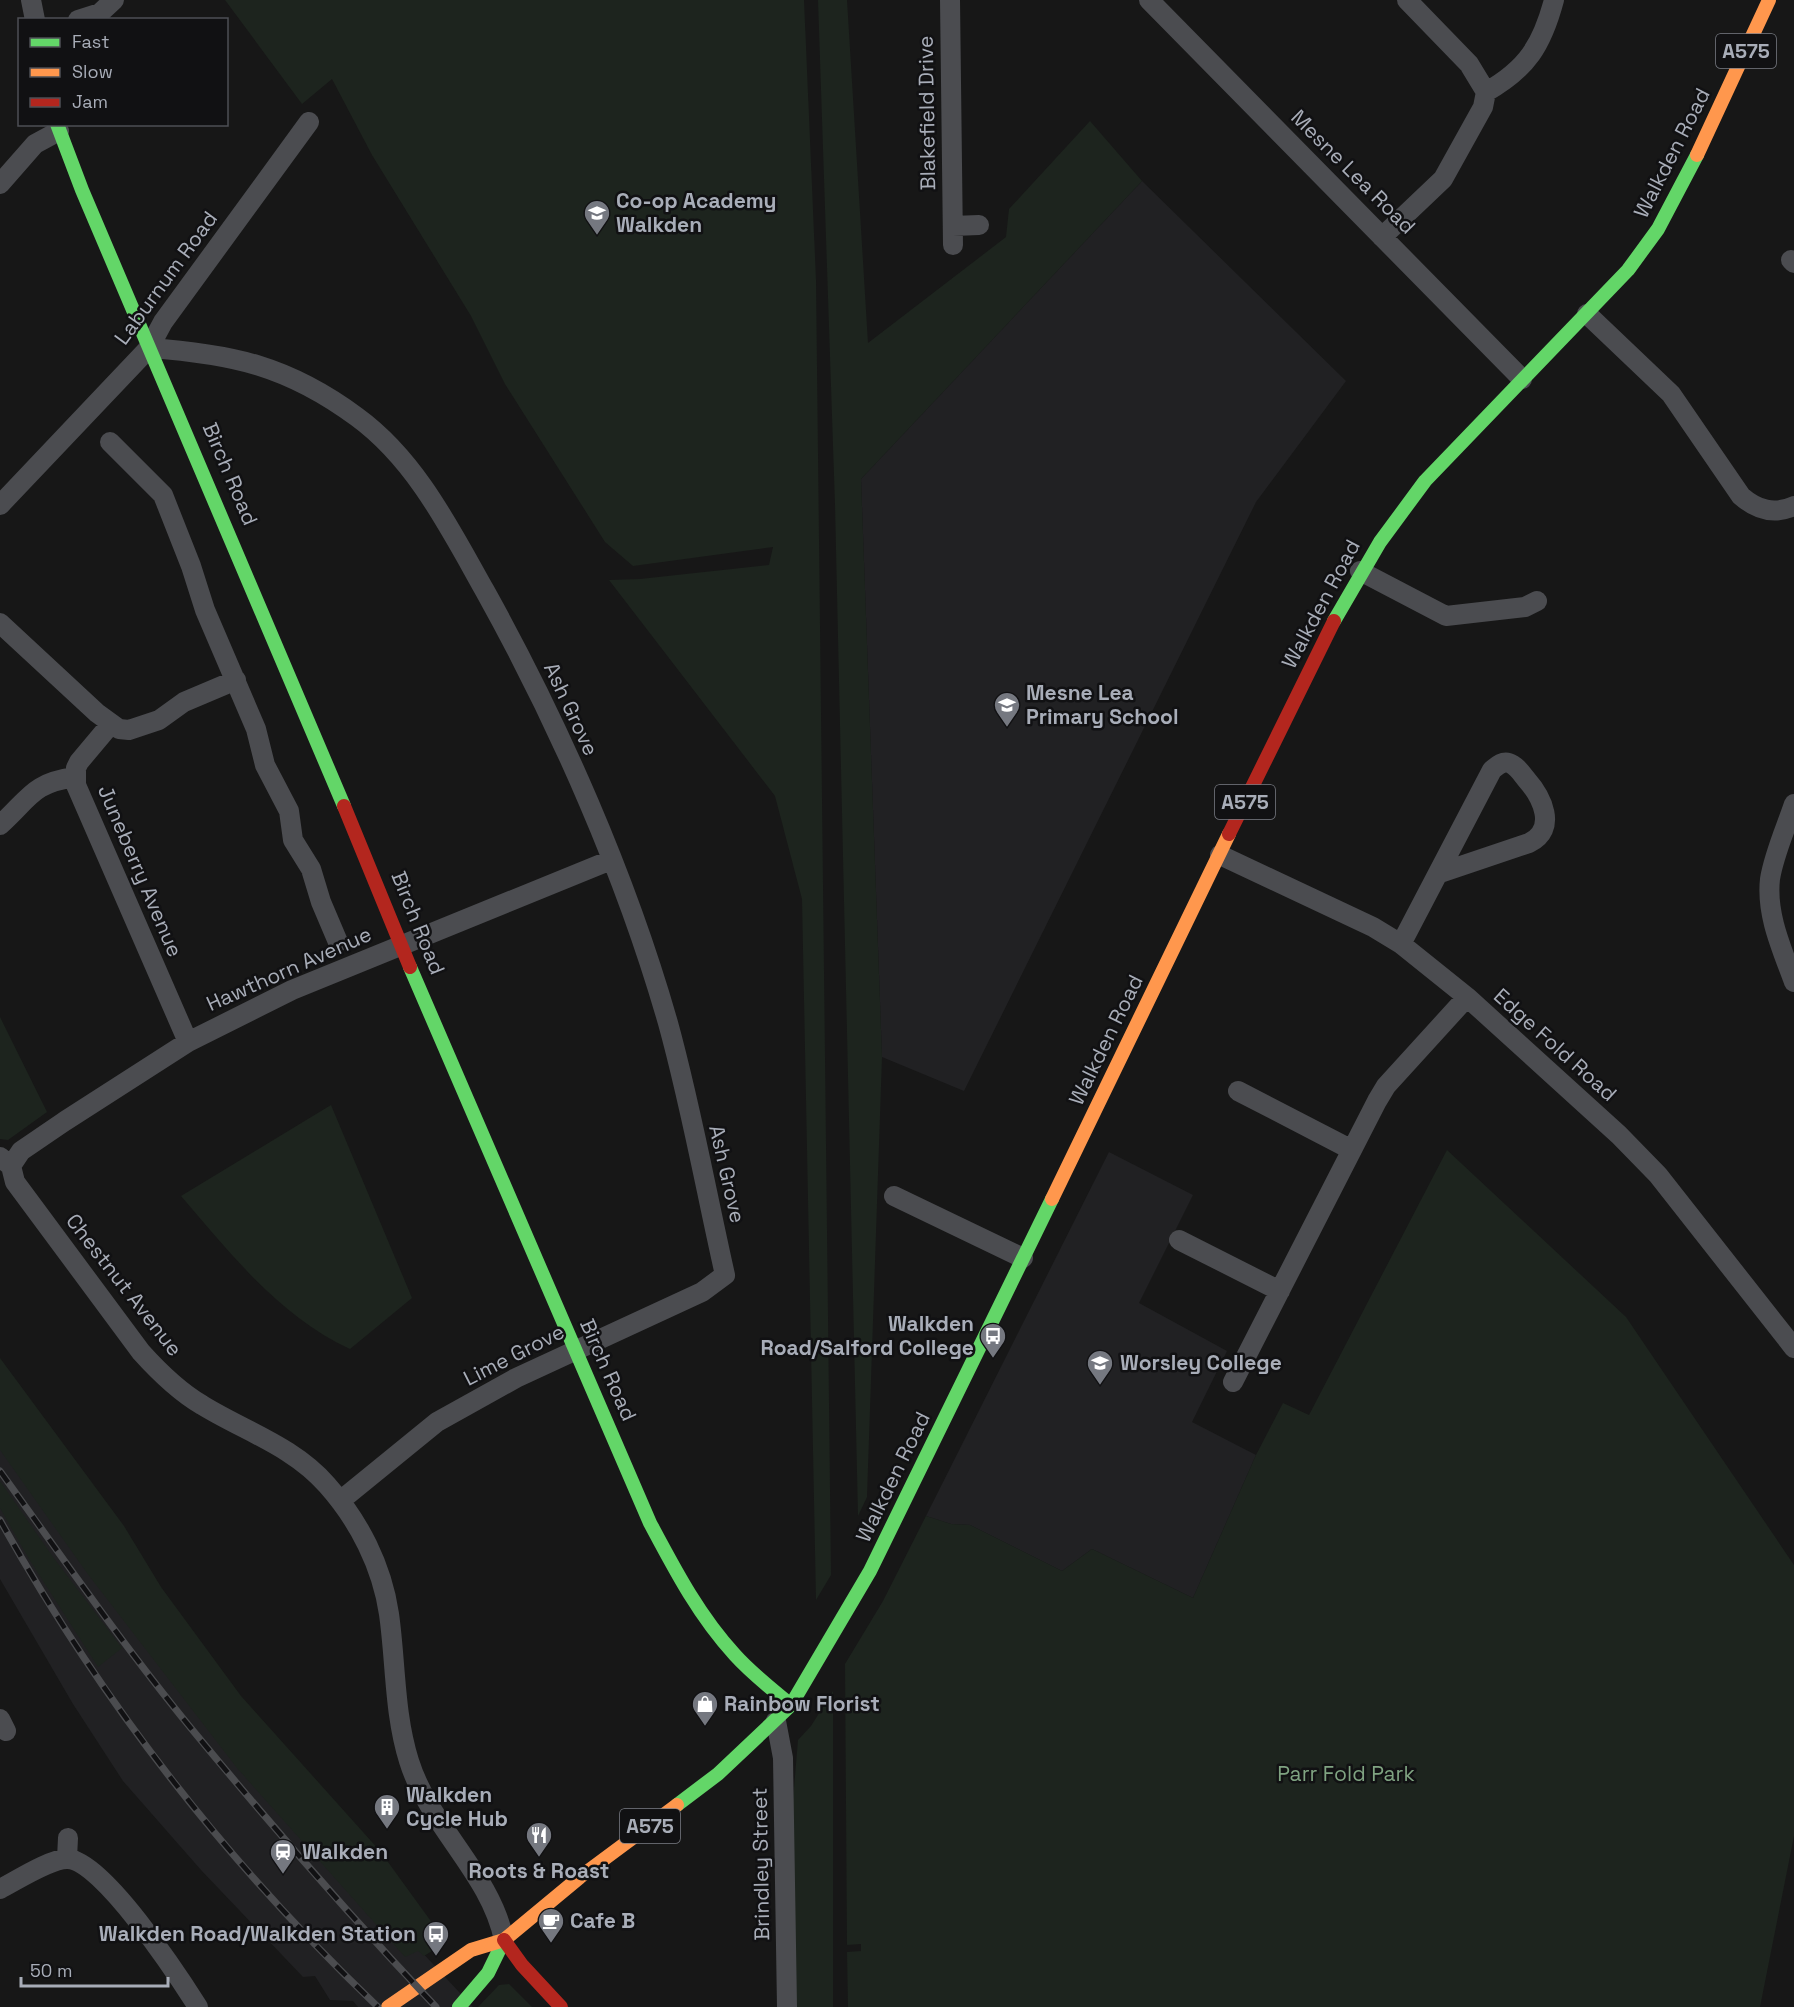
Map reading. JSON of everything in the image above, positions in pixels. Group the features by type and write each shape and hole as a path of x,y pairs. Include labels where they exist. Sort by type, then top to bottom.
{"main road":[{"name":"Walkden Road","path":"388,2007 471,1950 504,1940 580,1877 718,1774 791,1705 870,1571 1318,650 1360,571 1405,504 1628,270 1658,229 1683,185 1769,0"},
{"name":"Birch Road","path":"58,128 149,348 319,743 400,945 573,1352 640,1503 698,1604 736,1656 791,1705"},
{"name":"A575","path":"459,2007 488,1972 504,1940"},
{"path":"504,1940 522,1965 561,2007"},
{"path":"409,1992 423,2000"}],"street":[{"path":"31,0 35,18"},
{"path":"85,18 100,14 114,0"},
{"name":"Blakefield Drive","path":"950,0 953,235 979,225"},
{"name":"Mesne Lea Road","path":"1149,0 1522,379"},
{"path":"1382,237 1443,179 1483,107 1486,92 1469,64 1407,0"},
{"path":"1486,92 1507,81 1539,44 1545,33 1554,0"},
{"name":"Laburnum Road","path":"0,505 149,348 164,322 309,122"},
{"path":"0,184 35,144 58,128"},
{"path":"1587,314 1671,394 1741,496 1752,506 1766,510 1783,511 1794,506"},
{"name":"Ash Grove","path":"149,348 236,357 266,366 313,389 357,417 397,454 425,490 453,533 524,664 558,734 611,860 667,1022 725,1275"},
{"path":"110,442 137,455 163,495 205,610 256,729 266,765 289,811 293,840 334,910 338,942"},
{"path":"1360,571 1446,616 1525,607 1537,601"},
{"path":"0,623 110,725 129,730 159,720 184,702 236,680"},
{"name":"Juneberry Avenue","path":"110,725 79,762 75,777 79,791 188,1042"},
{"path":"1401,944 1492,770 1500,763 1508,763 1516,768 1544,802 1546,816 1541,835 1529,843 1440,873"},
{"path":"0,825 32,791 56,779 75,777"},
{"path":"1794,804 1771,877 1769,892 1773,921 1794,982"},
{"name":"Edge Fold Road","path":"1220,855 1319,900 1401,944 1467,997 1619,1135 1658,1175 1794,1348"},
{"name":"Hawthorn Avenue","path":"6,1161 188,1042 292,990 611,860"},
{"path":"1233,1382 1386,1086 1467,997"},
{"path":"1239,1091 1352,1150"},
{"name":"Chestnut Avenue","path":"6,1161 15,1182 134,1342 159,1371 203,1406 280,1446 312,1470 340,1501 363,1535 383,1587 389,1615 396,1706 409,1762 446,1832 496,1911 504,1940"},
{"path":"894,1196 1023,1258"},
{"path":"1179,1240 1280,1291"},
{"name":"Lime Grove","path":"340,1501 437,1422 516,1378 702,1292 725,1275"},
{"name":"Brindley Street","path":"776,1721 783,1758 787,2007"},
{"path":"67,1858 68,1838"},
{"path":"0,1889 55,1862 67,1858 81,1862 97,1873 162,1953 198,2007"}],"shaded area":[{"name":"Mesne Lea Primary School","path":"1142,181 1346,381 1256,502 964,1091 882,1057 861,479"},
{"name":"Worsley College","path":"1109,1152 1193,1195 1139,1303 1227,1351 1192,1422 1256,1455 1193,1598 1092,1549 1062,1571 970,1525 951,1524 926,1516"},
{"path":"0,1427 419,1949 473,2007 358,2007 353,2001 330,2000 315,1976 303,1977 201,1870 123,1781 73,1704 0,1579"}],"green space":[{"name":"Co-op Academy Walkden","path":"225,0 804,0 816,280 831,1575 816,1600 802,899 775,796 609,580 640,579 769,565 773,547 633,566 605,542 505,384 471,316 372,155 332,79 302,104"},
{"path":"818,0 847,0 868,343 1006,237 1009,209 1090,121 1142,181 861,479 882,1057 867,1497 858,1516 835,505"},
{"path":"0,1017 47,1112 8,1140 0,1139"},
{"path":"331,1105 412,1298 350,1349 301,1319 258,1282 181,1196"},
{"name":"Parr Fold Park","path":"1447,1150 1626,1317 1794,1565 1794,1836 1760,2007 848,2007 847,1952 861,1951 861,1944 847,1945 845,1664 883,1601 926,1516 951,1524 970,1525 1062,1571 1092,1549 1193,1598 1256,1455 1283,1403 1309,1415"},
{"path":"0,1358 124,1526 161,1587 241,1696 380,1851 446,1942 424,1956 418,1951 405,1957 237,1768 87,1573 0,1450"},
{"path":"0,1481 53,1557 122,1648 98,1667 29,1559 0,1508"},
{"path":"833,1691 833,2007 794,2007 793,1800 798,1740 811,1726"},
{"path":"509,1984 532,2007 478,2007 499,1985"}],"railway":[{"path":"0,1471 117,1633 190,1727 311,1869 436,2007"},
{"path":"0,1520 80,1652 124,1716 171,1778 270,1896 378,2007"}],"traffic: fast":[{"path":"58,126 82,190 344,806"},
{"path":"1334,621 1380,542 1425,481 1628,270 1658,229 1697,155"},
{"path":"410,967 650,1523 688,1592 710,1625 748,1669 791,1705"},
{"path":"677,1805 718,1774 791,1705 870,1571 1052,1199"},
{"path":"459,2007 488,1973 504,1940"}],"traffic: slow":[{"path":"1697,155 1769,0"},
{"path":"1052,1199 1229,834"},
{"path":"388,2007 471,1950 504,1940 580,1877 677,1805"}],"traffic: jam":[{"path":"1229,834 1334,621"},
{"path":"344,806 410,967"},
{"path":"504,1940 522,1965 561,2007"}],"place":[{"name":"Co-op Academy Walkden","path":"597,236"},
{"name":"Mesne Lea Primary School","path":"1007,728"},
{"name":"Walkden Road/Salford College","path":"993,1359"},
{"name":"Worsley College","path":"1100,1386"},
{"name":"Rainbow Florist","path":"705,1727"},
{"name":"Walkden Cycle Hub","path":"387,1830"},
{"name":"Roots & Roast","path":"539,1858"},
{"name":"Walkden","path":"283,1875"},
{"name":"Cafe B","path":"551,1944"},
{"name":"Walkden Road/Walkden Station","path":"436,1957"}]}
